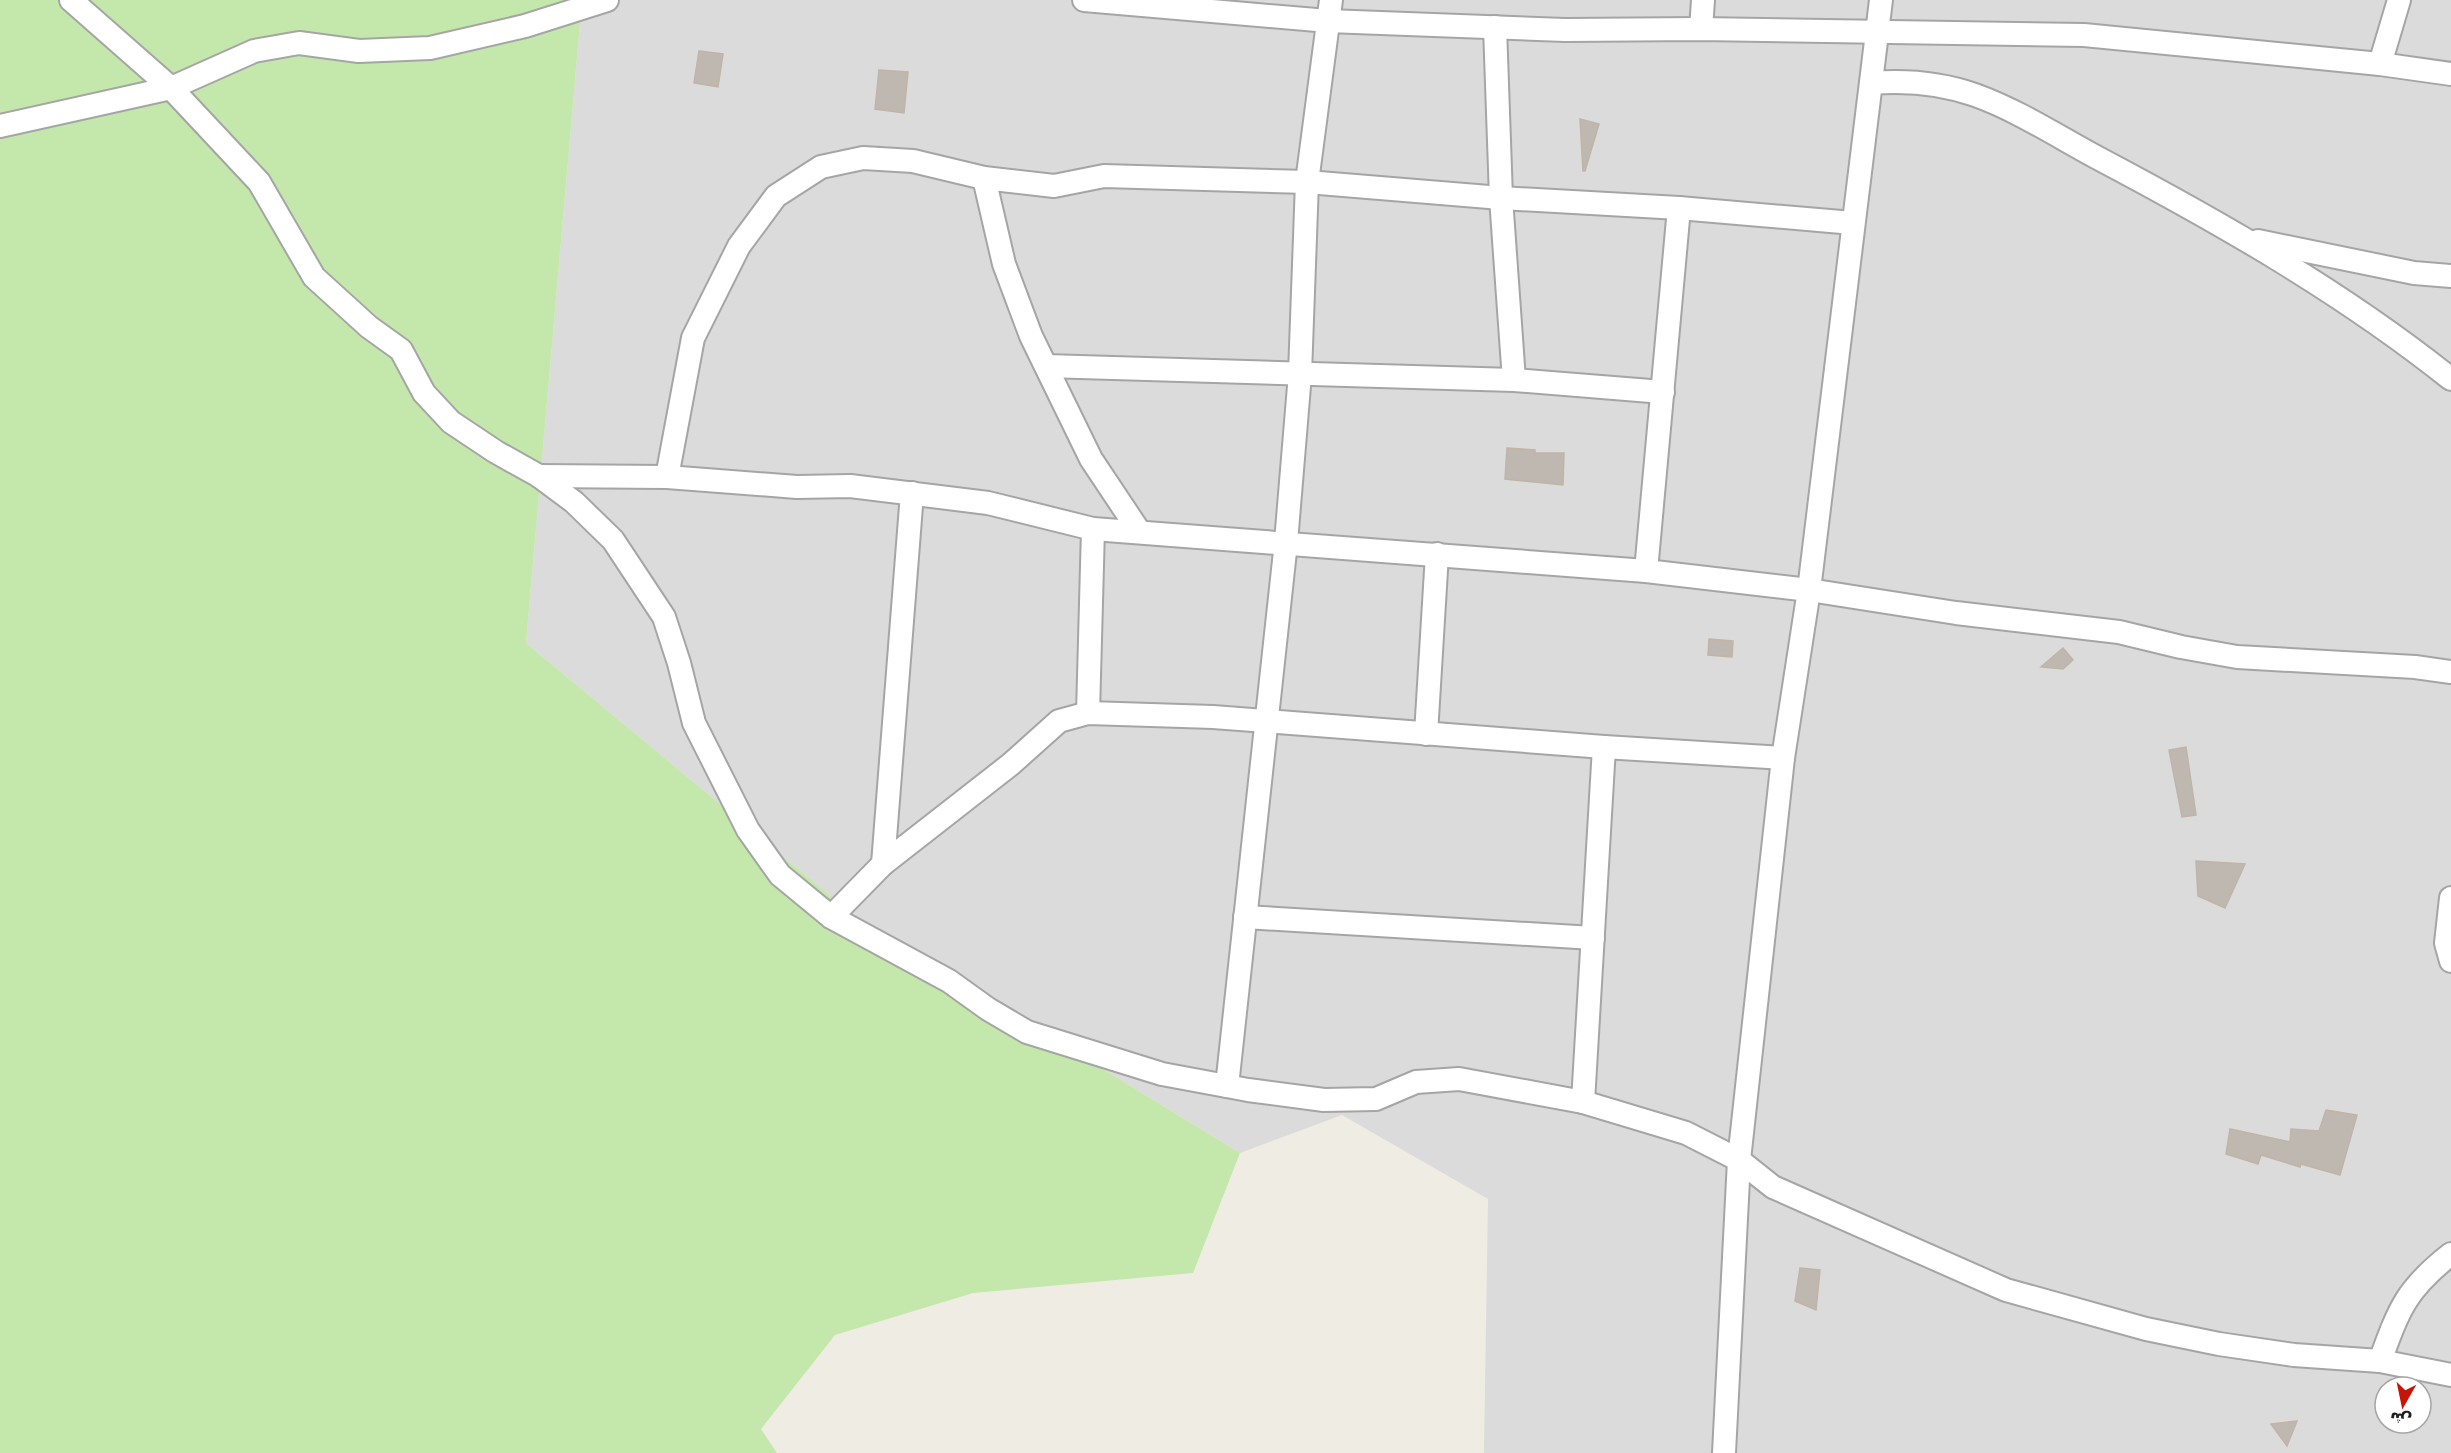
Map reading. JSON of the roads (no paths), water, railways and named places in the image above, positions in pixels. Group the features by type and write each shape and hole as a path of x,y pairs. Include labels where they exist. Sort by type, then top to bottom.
{"street":[{"path":"71,0 171,88 259,182 314,277 369,327 401,350 424,393 451,422 496,453 539,476 574,502 613,540 664,617 679,663 694,723 748,830 780,875 831,917 949,981 988,1009 1027,1032 1162,1074 1324,1100 1376,1099 1416,1082 1459,1079 1583,1102 1686,1133 1739,1160 1773,1187 2006,1290 2146,1329 2219,1344 2294,1355 2380,1361 2451,1375"},
{"path":"0,126 171,88 254,51 298,44 359,51 430,48 525,26 607,0"},
{"path":"1084,0 1329,10 1495,27 1565,30 1701,29 2084,35 2380,64 2451,74"},
{"path":"1701,29 1703,0"},
{"path":"1724,1453 1739,1160 1783,758 1809,590 1881,0"},
{"path":"2380,64 2399,0"},
{"path":"1227,1086 1286,542 1300,374 1307,182 1329,10"},
{"path":"1495,27 1501,198 1515,380"},
{"path":"1872,83 1900,81 1930,84 1974,95 2003,106 2154,187 2312,280 2413,348 2451,379"},
{"path":"667,477 693,338 739,246 776,196 821,167 863,158 913,161 984,178 1054,186 1104,176 1307,182 1501,198 1679,208 1853,223"},
{"path":"984,178 1004,264 1031,336 1091,459 1139,531"},
{"path":"1646,571 1679,208"},
{"path":"2238,236 2403,271 2451,276"},
{"path":"1046,366 1515,380 1663,392"},
{"path":"539,476 667,477 797,488 850,486 988,503 1093,529 1646,571 1809,590 1956,613 2119,632 2181,647 2237,657 2451,672"},
{"path":"883,864 912,493"},
{"path":"1088,713 1093,529"},
{"path":"1426,734 1437,554"},
{"path":"831,917 883,864 1011,764 1059,721 1088,713 1213,717 1604,747 1783,758"},
{"path":"1583,1102 1604,747"},
{"path":"2451,898 2446,943 2451,960"},
{"path":"1245,917 1593,938"},
{"path":"2380,1361 2398,1311 2419,1280 2451,1254"}]}
